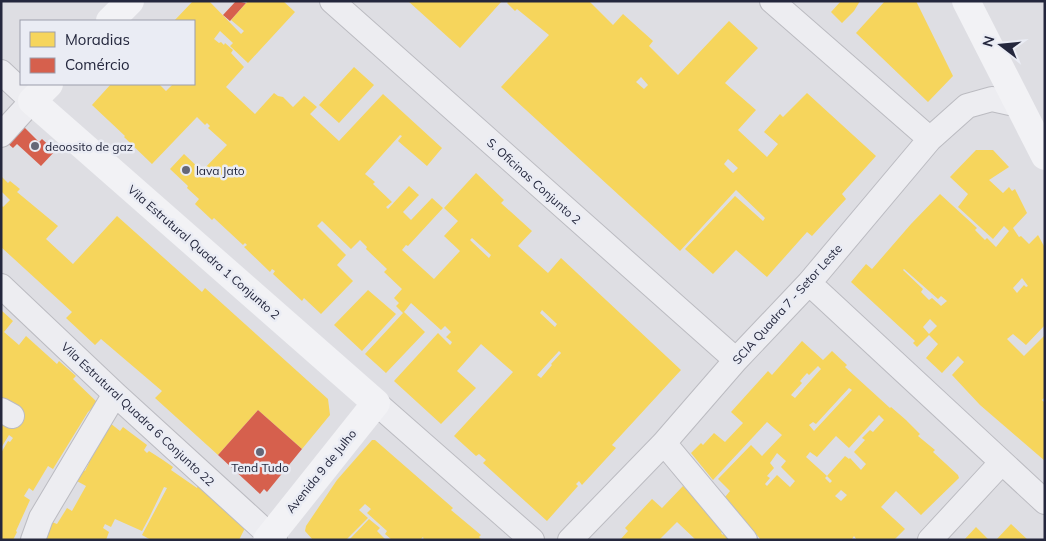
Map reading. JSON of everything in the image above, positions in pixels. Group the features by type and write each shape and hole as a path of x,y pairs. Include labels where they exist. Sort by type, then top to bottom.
{"street":[{"path":"111,20 130,1"},
{"name":"S. Oficinas Conjunto 2","path":"332,1 736,360"},
{"path":"772,1 930,138"},
{"path":"966,1 1045,156"},
{"path":"1,72 20,82"},
{"path":"1,135 41,93 26,85"},
{"name":"Vila Estrutural Quadra 1 Conjunto 2","path":"41,93 376,403"},
{"name":"SCIA Quadra 7 - Setor Leste","path":"570,540 664,443 736,360 809,283 930,138 967,106 992,99 1019,105"},
{"path":"809,283 1045,502"},
{"name":"Vila Estrutural Quadra 6 Conjunto 22","path":"1,286 271,538"},
{"path":"33,540 41,518 116,394"},
{"path":"376,403 532,540"},
{"name":"Avenida 9 de Julho","path":"271,538 376,403"},
{"path":"664,443 745,540"},
{"path":"930,540 1002,462"}],"building: Moradias":[{"path":"193,1 209,1 241,34 244,31 231,20 248,1 283,1 295,12 248,63 230,46 233,43 220,31 214,39 224,45 225,43 233,50 231,53 244,67 226,87 255,114 274,93 283,97 293,107 304,96 317,107 310,114 339,141 383,94 442,148 427,166 398,141 402,136 400,135 365,174 375,182 373,184 392,202 386,207 388,209 409,186 419,195 403,212 411,220 432,198 443,208 402,250 434,279 460,251 444,236 458,221 444,208 476,173 504,200 501,203 532,231 518,246 548,273 561,258 681,370 612,445 616,448 582,485 579,481 576,484 578,486 547,521 483,463 486,460 479,454 476,456 454,436 513,372 481,344 457,371 476,388 441,424 394,381 438,333 450,345 452,342 446,337 451,332 445,326 441,330 411,303 404,312 425,332 386,373 365,354 403,313 396,306 399,303 394,298 402,289 384,272 387,269 366,249 367,247 360,240 351,249 322,221 317,226 346,255 337,265 353,281 321,314 304,298 302,301 273,274 275,271 272,269 270,272 244,247 247,245 245,243 243,245 214,218 212,220 195,204 199,199 170,169 184,154 202,171 227,145 208,128 210,126 207,123 205,125 197,117 152,164 92,105 110,85 160,85 166,91 172,85 195,85 195,20 175,20","holes":["472,238 491,255 489,258 470,240","542,310 557,324 555,327 540,313","559,351 561,353 541,378 537,375"]},
{"path":"408,1 502,1 460,48"},
{"path":"509,1 589,1 613,25 623,14 653,41 649,46 678,75 729,21 758,48 725,83 756,110 738,130 767,157 778,144 764,132 780,114 783,117 807,93 876,156 842,194 846,199 812,236 807,232 767,277 736,250 713,274 685,249 735,196 763,221 765,218 736,190 680,251 501,87 549,35 517,9 515,11 507,3","holes":["641,77 648,85 644,89 636,82","728,159 738,168 733,173 724,164"]},
{"path":"841,1 860,1 854,11 842,23 831,12"},
{"path":"885,1 916,1 953,76 928,102 856,33"},
{"path":"354,67 374,85 339,123 319,105"},
{"path":"976,150 993,150 1009,167 989,180 1003,193 1009,187 1012,191 1015,189 1027,213 1013,228 1019,237 1021,236 1029,244 1038,235 1045,248 1045,325 1026,345 1013,334 1007,339 1024,356 1045,335 1045,397 1042,400 1045,403 1045,461 980,405 952,375 964,362 958,356 942,373 926,358 938,344 929,335 917,347 913,343 915,341 851,282 866,264 872,269 940,194 977,228 975,230 985,240 987,238 996,247 1009,231 1004,226 993,239 958,207 968,194 950,177","holes":["903,270 938,299 941,296 947,301 941,306 932,298 929,300 921,292 923,289","1022,278 1028,286 1024,285 1017,293 1013,288","930,319 937,326 929,334 923,327"]},
{"path":"1,176 8,183 10,181 20,189 17,192 58,226 46,239 73,264 117,216 202,292 205,288 328,399 330,415 302,449 258,410 218,455 155,398 162,391 101,339 95,345 66,318 72,312 1,247 1,205 3,207 10,200 1,191"},
{"path":"368,290 396,314 362,351 334,325"},
{"path":"1,310 13,321 4,332 19,345 26,336 57,364 59,361 76,376 73,379 98,403 88,412 53,469 48,466 33,491 29,488 24,496 30,500 13,540 1,540 1,453 8,441 10,442 13,438 9,435 1,448"},
{"path":"802,341 823,360 832,351 847,365 845,367 920,434 918,436 935,450 933,452 959,478 921,515 896,491 881,507 905,529 894,540 857,540 854,536 853,540 761,540 725,497 730,491 718,479 751,445 762,456 782,435 767,422 713,480 691,453 701,443 703,445 714,433 725,442 743,423 731,412 768,371 772,375","holes":["818,366 821,369 795,398 791,395 802,383 800,381 807,373 809,375","849,388 852,390 814,431 809,425 813,422 816,424","879,415 884,420 873,432 870,430 862,438 865,440 854,452 866,464 861,470 850,458 845,456 827,476 806,457 810,452 817,457 836,436 849,448","777,453 786,461 781,467 795,481 790,487 777,475 767,486 765,484 770,478 767,476 774,468 770,463","827,476 832,481 830,483 825,478","841,490 847,495 841,501 835,496"]},
{"path":"110,423 120,431 123,427 147,445 144,450 147,453 149,451 173,467 171,470 197,488 199,484 248,522 239,540 151,540 142,535 167,488 164,487 142,531 115,519 111,527 105,524 103,528 109,532 106,540 43,540 52,522 57,524 67,508 72,511 86,486 75,480 82,469 85,471 89,463 86,462"},
{"path":"372,440 375,440 453,508 451,510 481,535 479,537 482,540 424,540 423,537 420,540 392,540 385,534 387,531 367,513 371,509 365,504 359,510 368,518 346,540 313,540 305,531 306,526 337,480"},
{"path":"683,486 724,530 721,533 723,535 724,533 731,540 696,540 677,522 659,540 620,540 628,531 625,528 652,499 662,508"},
{"path":"369,519 380,528 377,531 386,540 349,540"},
{"path":"1011,524 1028,540 996,540"},
{"path":"976,527 989,540 964,540"}],"building: Comércio":[{"path":"236,1 246,3 230,21 223,15"},
{"name":"deoosito de gaz","path":"22,125 39,142 42,139 55,151 41,166 17,144 13,148 6,142"},
{"name":"Tend Tudo","path":"258,410 302,449 267,492 264,489 260,494 218,455"}],"place":[{"name":"deoosito de gaz","path":"35,146"},
{"name":"lava Jato","path":"186,170"},
{"name":"Tend Tudo","path":"260,452"}]}
